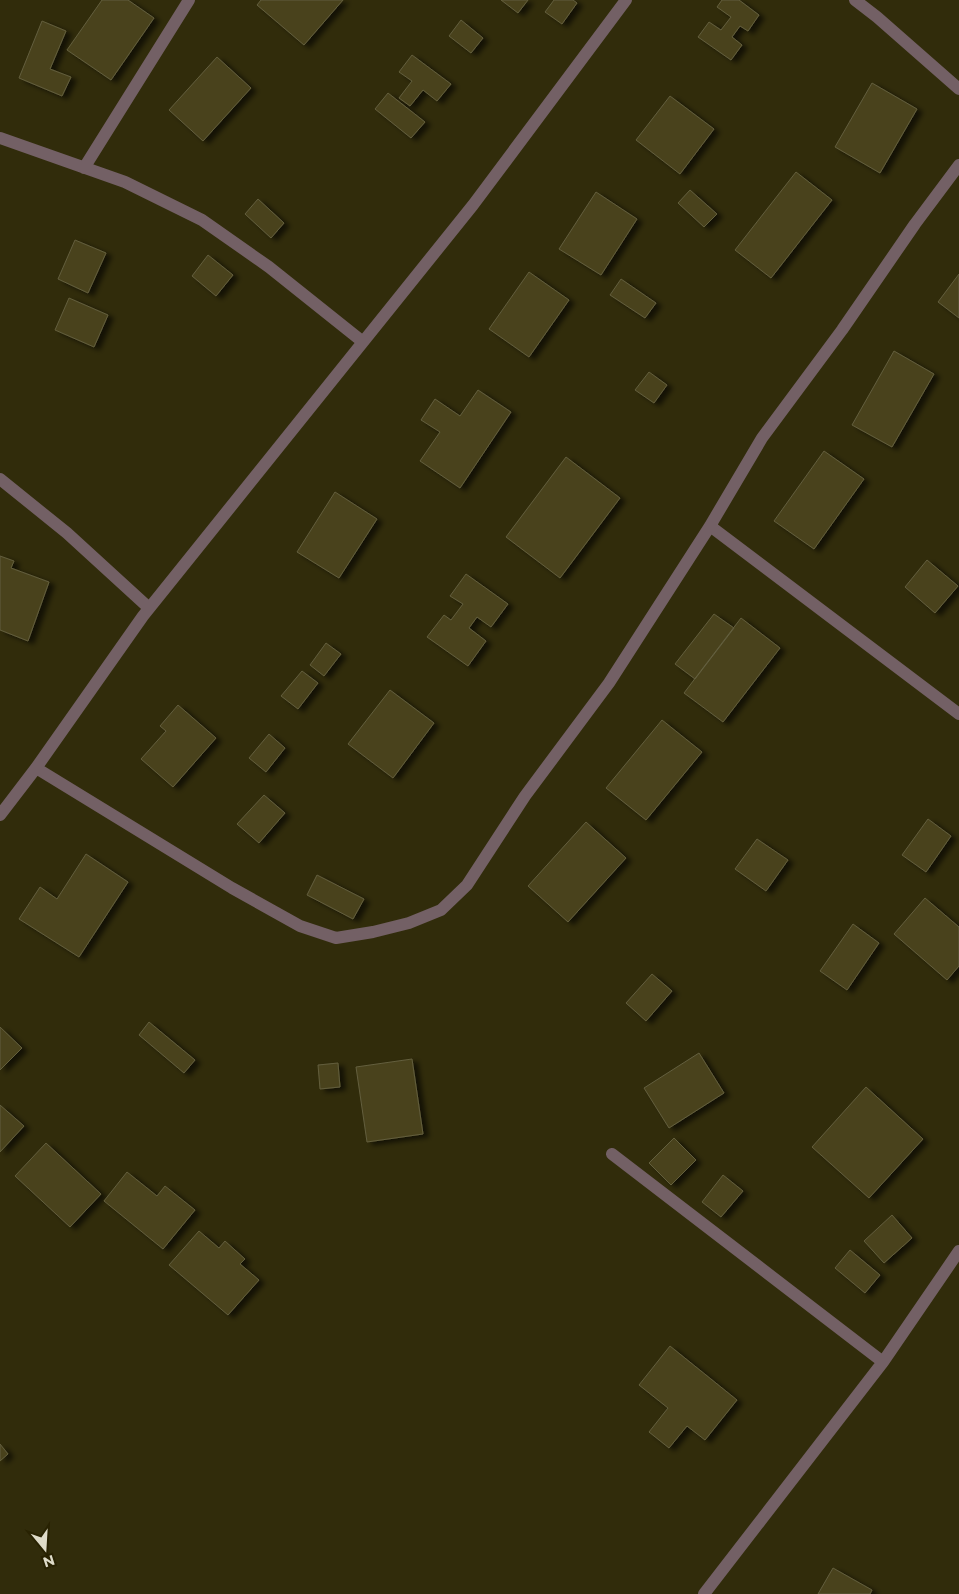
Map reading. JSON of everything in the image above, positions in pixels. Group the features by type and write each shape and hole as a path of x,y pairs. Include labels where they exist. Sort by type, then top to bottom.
{"street":[{"path":"84,168 189,0"},
{"path":"0,815 36,768 149,608 473,205 626,0"},
{"path":"855,0 959,89"},
{"path":"0,138 125,182 202,220 269,267 363,342"},
{"path":"36,768 200,868 300,926 336,938 373,932 409,923 441,910 468,885 525,796 609,683 710,526 762,438 842,330 959,165"},
{"path":"0,479 67,533 149,608"},
{"path":"710,526 959,714"},
{"path":"612,1154 883,1362"},
{"path":"704,1594 883,1362 959,1251"}],"building":[{"path":"102,0 128,0 154,18 111,80 67,50"},
{"path":"261,0 343,0 304,45 257,5"},
{"path":"501,0 528,0 518,13"},
{"path":"554,0 573,0 577,3 562,24 545,12"},
{"path":"722,0 739,0 759,15 748,31 740,26 732,37 742,45 731,60 698,37 709,22 721,30 731,17 717,7"},
{"path":"461,20 483,38 471,53 449,36"},
{"path":"42,21 66,31 50,69 71,77 62,96 19,78"},
{"path":"412,55 451,84 437,101 423,90 410,106 399,98 412,81 399,72"},
{"path":"217,57 251,88 203,141 169,110"},
{"path":"872,83 917,109 880,173 835,147"},
{"path":"388,93 425,122 411,138 375,109"},
{"path":"670,96 714,129 680,174 636,140"},
{"path":"796,172 832,200 771,278 735,250"},
{"path":"690,190 717,214 704,227 678,203"},
{"path":"596,192 637,219 601,275 559,249"},
{"path":"258,199 284,223 271,238 245,214"},
{"path":"75,240 106,253 88,293 58,279"},
{"path":"208,255 233,275 216,296 192,276"},
{"path":"529,272 569,300 529,357 489,329"},
{"path":"959,274 959,318 938,302"},
{"path":"621,279 656,303 645,318 610,295"},
{"path":"69,298 108,315 94,347 55,330"},
{"path":"894,351 934,374 892,447 852,425"},
{"path":"649,372 667,385 654,403 635,390"},
{"path":"478,390 511,412 460,488 420,461 440,432 421,420 435,399 460,416"},
{"path":"824,451 864,479 814,549 774,521"},
{"path":"566,457 620,498 560,578 506,537"},
{"path":"335,492 377,519 339,578 297,552"},
{"path":"0,556 14,561 11,568 49,582 28,641 0,630"},
{"path":"927,560 958,586 935,613 905,587"},
{"path":"466,574 508,604 491,627 477,617 469,628 486,641 468,666 427,637 444,615 451,620 463,604 450,596"},
{"path":"714,614 734,628 695,679 675,664"},
{"path":"741,618 780,648 723,722 684,693"},
{"path":"326,643 341,654 324,676 310,665"},
{"path":"302,671 318,683 298,709 281,696"},
{"path":"390,690 434,723 393,778 348,744"},
{"path":"178,705 216,738 173,787 141,759 166,731 160,726"},
{"path":"662,720 702,752 646,820 606,788"},
{"path":"269,734 285,748 266,772 249,758"},
{"path":"264,795 285,813 259,843 237,824"},
{"path":"928,819 951,836 926,872 902,855"},
{"path":"586,822 626,858 568,922 528,886"},
{"path":"757,839 788,860 766,891 735,869"},
{"path":"86,854 128,882 79,957 19,919 40,887 57,899"},
{"path":"317,875 364,899 353,919 307,895"},
{"path":"925,898 959,927 959,966 947,980 894,934"},
{"path":"853,924 879,943 847,990 820,971"},
{"path":"652,974 672,991 646,1021 626,1003"},
{"path":"149,1022 195,1060 184,1073 139,1035"},
{"path":"0,1027 22,1048 0,1070"},
{"path":"699,1053 724,1093 669,1128 644,1088"},
{"path":"412,1059 423,1134 367,1142 356,1067"},
{"path":"338,1063 340,1087 320,1089 318,1065"},
{"path":"866,1087 923,1139 869,1198 812,1147"},
{"path":"0,1105 24,1126 0,1152"},
{"path":"674,1138 696,1160 671,1185 649,1163"},
{"path":"46,1143 101,1194 70,1227 15,1176"},
{"path":"127,1172 157,1196 165,1186 195,1210 163,1249 104,1201"},
{"path":"723,1175 743,1191 721,1217 702,1202"},
{"path":"892,1215 912,1238 884,1263 864,1241"},
{"path":"199,1231 219,1248 225,1241 245,1259 240,1264 259,1280 228,1315 169,1265"},
{"path":"850,1250 880,1275 865,1293 835,1268"},
{"path":"670,1346 737,1400 705,1440 687,1426 669,1448 649,1432 668,1408 639,1385"},
{"path":"0,1444 8,1454 0,1461"},
{"path":"833,1568 872,1590 870,1594 818,1594"}]}
